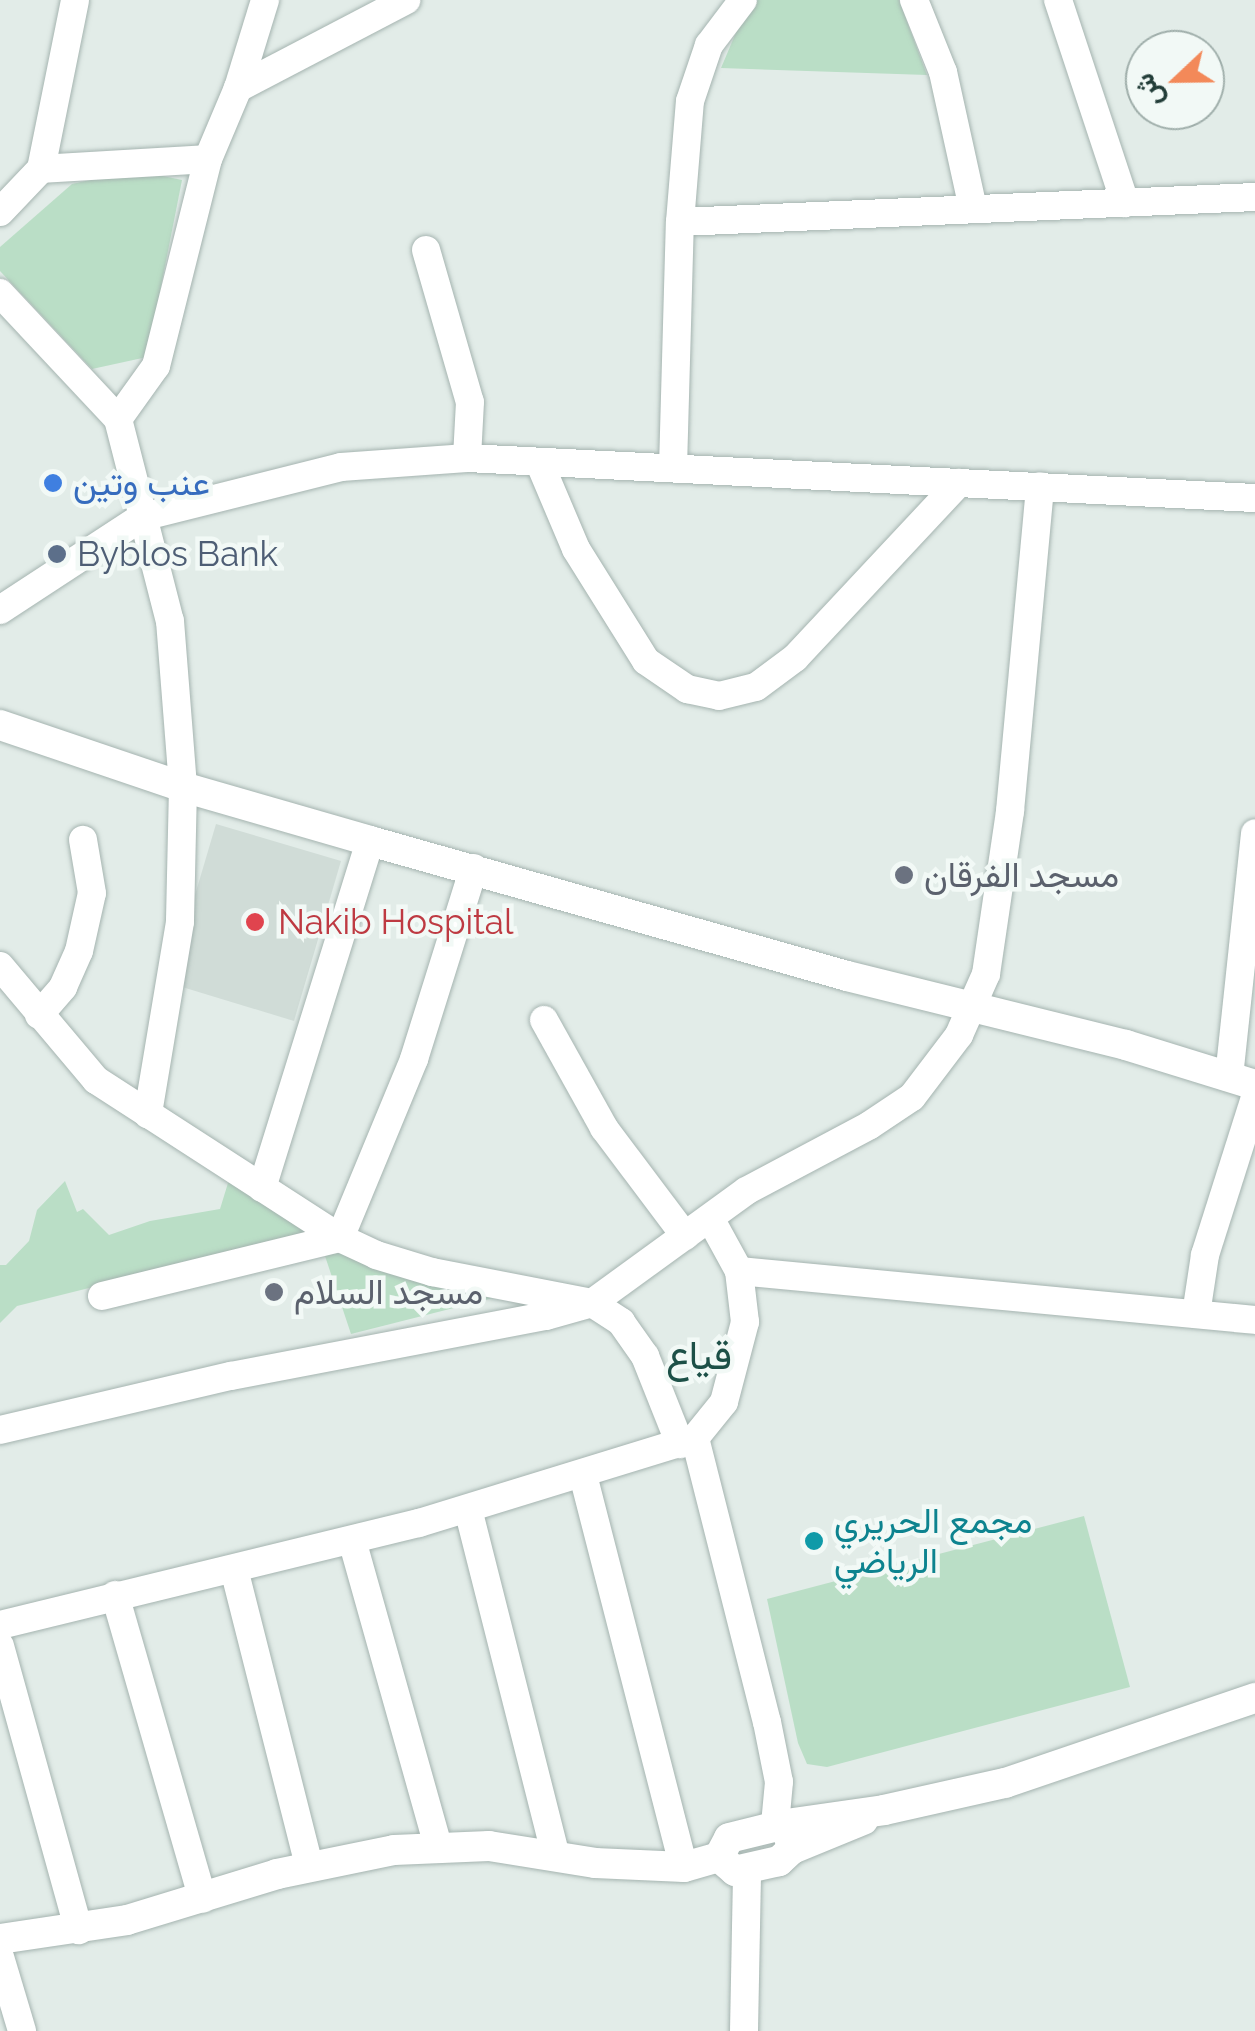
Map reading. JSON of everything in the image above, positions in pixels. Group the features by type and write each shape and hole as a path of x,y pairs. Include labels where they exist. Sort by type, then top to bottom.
{"main road":[{"path":"0,725 183,787 370,841 784,959 1126,1044 1242,1081"},
{"path":"0,1939 79,1930 310,1866 438,1846 555,1853 595,1863 684,1867 719,1858 729,1838 784,1832 1005,1783 1255,1698"},
{"path":"719,1858 735,1871 747,1872 780,1860 784,1832"}],"street":[{"path":"0,212 41,169 75,0"},
{"path":"118,419 156,366 208,159 238,88 265,0"},
{"path":"238,88 406,0"},
{"path":"672,468 680,222 690,101 709,45 743,0"},
{"path":"914,0 957,122 972,209"},
{"path":"1058,0 1125,203"},
{"path":"41,169 208,159"},
{"path":"680,222 1255,198"},
{"path":"426,250 470,402 467,458"},
{"path":"0,293 118,419 170,621 183,787 180,922 148,1114"},
{"path":"0,610 142,518 341,468 467,458 1255,498"},
{"path":"540,464 576,549 646,662 687,689 719,696 756,686 795,658 959,483"},
{"path":"0,1430 261,1369 531,1319 592,1303 767,1179 902,1104 942,1062 974,1008 989,960 1004,868 1040,486"},
{"path":"1242,1081 1255,833"},
{"path":"39,1016 64,987 80,952 92,893 83,840"},
{"path":"262,1188 370,841"},
{"path":"340,1238 414,1059 474,868"},
{"path":"0,966 96,1080 340,1238 376,1255 432,1272 592,1303 622,1322 645,1356 687,1441 767,1722 784,1832"},
{"path":"544,1020 604,1128 685,1236"},
{"path":"1196,1314 1205,1255 1255,1097"},
{"path":"0,1625 468,1509 687,1441 716,1418 732,1380 744,1322 739,1271 710,1218"},
{"path":"102,1296 340,1238"},
{"path":"739,1271 1255,1320"},
{"path":"583,1475 684,1867"},
{"path":"468,1509 555,1853"},
{"path":"352,1540 438,1846"},
{"path":"234,1569 310,1866"},
{"path":"115,1595 202,1899"},
{"path":"0,1646 79,1930"},
{"path":"744,2031 747,1872"},
{"path":"0,1957 22,2031"}],"shaded area":[{"name":"Nakib Hospital","path":"216,824 341,861 294,1021 169,983"}],"green space":[{"path":"755,0 899,0 927,75 721,68 746,9"},
{"path":"134,170 182,180 147,357 92,369 0,271 0,247 72,184"},
{"path":"236,1179 305,1227 305,1234 17,1306 0,1323 0,1265 6,1265 29,1241 37,1210 65,1181 77,1212 83,1209 109,1235 150,1221 220,1209 228,1183"},
{"path":"337,1251 505,1295 351,1334 325,1256"},
{"path":"1084,1516 1130,1687 827,1767 807,1764 798,1743 767,1599"}],"place":[{"name":"عنب وتين","path":"53,483"},
{"name":"Byblos Bank","path":"57,554"},
{"name":"مسجد الفرقان","path":"904,875"},
{"name":"Nakib Hospital","path":"255,922"},
{"name":"مسجد السلام","path":"274,1292"},
{"name":"مجمع الحريري الرياضي","path":"814,1541"}],"district":[{"name":"قياع","path":"699,1355"}]}
